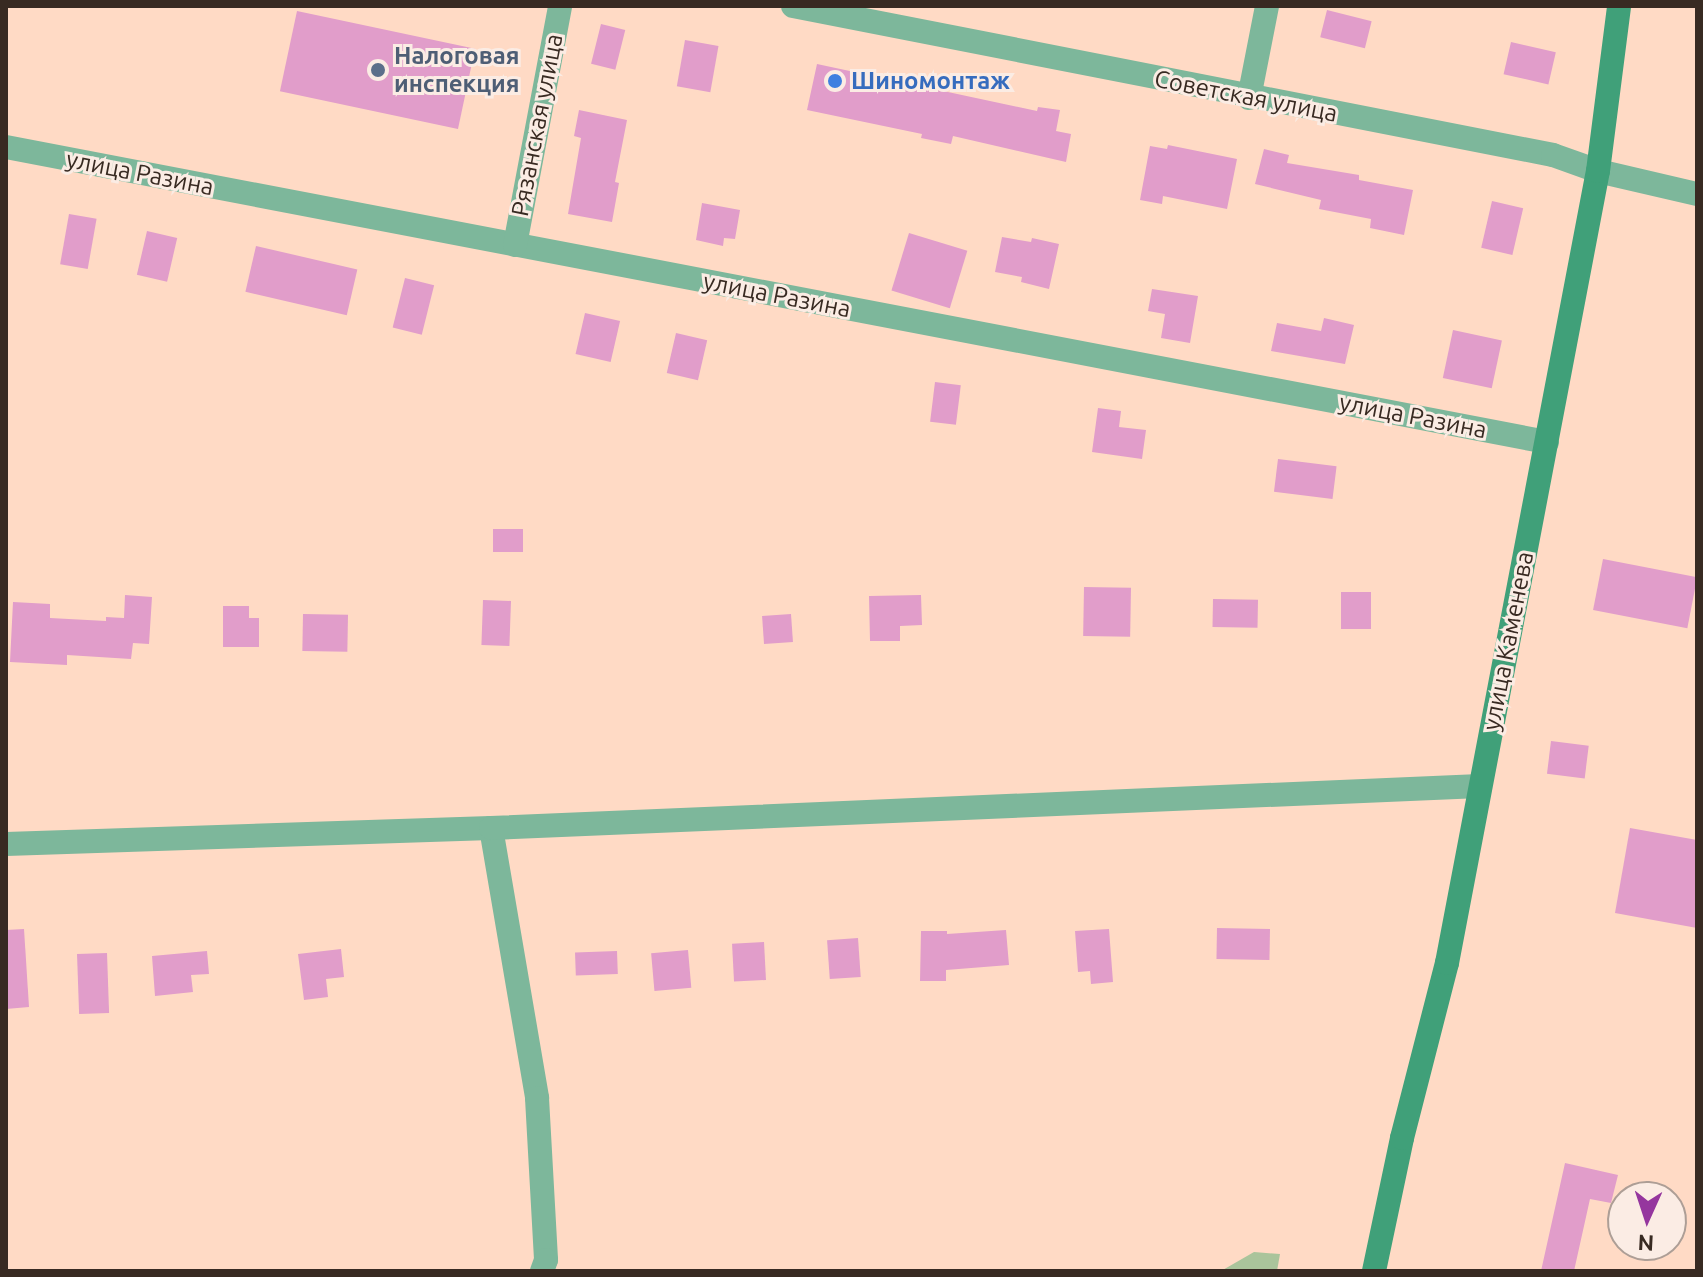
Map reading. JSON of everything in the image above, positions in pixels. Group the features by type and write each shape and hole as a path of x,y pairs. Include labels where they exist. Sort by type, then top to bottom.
{"main road":[{"name":"улица Каменева","path":"1374,1271 1402,1138 1447,963 1598,171 1619,6"}],"street":[{"name":"Рязанская улица","path":"515,245 560,6"},
{"name":"Советская улица","path":"793,6 909,16 1249,98 1553,155 1598,171 1697,194"},
{"path":"1249,98 1267,6"},
{"name":"улица Разина","path":"6,147 1547,442"},
{"path":"6,844 491,828 1480,786"},
{"path":"491,828 537,1098 546,1260 542,1271"}],"green space":[{"path":"1254,1252 1280,1254 1277,1271 1221,1271"}],"building":[{"path":"1327,10 1372,21 1365,48 1320,37"},
{"name":"Налоговая инспекция","path":"297,11 475,49 458,129 280,91"},
{"path":"601,24 625,30 615,70 591,64"},
{"path":"685,40 718,46 710,92 677,86"},
{"path":"1511,42 1556,52 1548,85 1504,74"},
{"path":"817,64 1037,111 1038,107 1060,110 1056,131 1071,134 1066,162 953,136 951,144 921,138 922,134 807,110"},
{"path":"579,110 627,120 615,182 619,183 612,222 568,214 581,138 574,136"},
{"path":"1168,145 1237,159 1227,209 1163,196 1162,204 1140,200 1150,146 1167,149"},
{"path":"1264,149 1289,155 1287,163 1359,175 1359,180 1413,190 1404,235 1370,228 1371,219 1319,209 1321,200 1255,184"},
{"path":"1492,201 1523,208 1512,255 1481,248"},
{"path":"702,203 740,210 735,239 724,238 723,246 696,240"},
{"path":"69,214 97,219 88,269 60,264"},
{"path":"147,231 177,238 167,282 137,275"},
{"path":"909,233 967,251 950,308 891,290"},
{"path":"1002,237 1031,242 1032,238 1059,244 1049,289 1021,282 1022,277 995,272"},
{"path":"256,246 357,269 347,315 245,292"},
{"path":"405,278 434,285 422,335 393,327"},
{"path":"1152,289 1198,296 1190,343 1161,338 1165,314 1148,311"},
{"path":"585,313 620,321 611,362 576,354"},
{"path":"1324,318 1354,325 1345,364 1271,351 1277,323 1321,331"},
{"path":"1453,330 1502,340 1492,388 1443,378"},
{"path":"676,333 707,340 698,380 667,373"},
{"path":"935,382 961,385 956,425 930,422"},
{"path":"1098,408 1121,411 1119,427 1146,430 1142,459 1092,452"},
{"path":"1278,459 1337,466 1333,499 1274,492"},
{"path":"493,529 523,529 523,552 493,552"},
{"path":"1603,559 1697,577 1687,628 1593,610"},
{"path":"1084,587 1131,588 1130,637 1083,636"},
{"path":"1341,592 1371,592 1371,629 1341,629"},
{"path":"125,595 152,597 149,644 133,643 131,659 67,655 67,665 10,662 13,602 50,604 50,618 106,621 106,617 124,618"},
{"path":"921,595 922,625 900,626 900,641 870,641 869,596"},
{"path":"1213,599 1258,600 1258,628 1213,627"},
{"path":"483,600 511,601 509,646 481,645"},
{"path":"223,606 249,606 249,618 259,618 259,647 223,647"},
{"path":"303,614 348,615 347,652 302,651"},
{"path":"791,614 793,642 764,644 762,616"},
{"path":"1551,741 1589,746 1585,778 1547,774"},
{"path":"1630,828 1697,840 1697,928 1615,913"},
{"path":"1217,928 1270,929 1269,960 1216,959"},
{"path":"24,929 29,1007 6,1009 6,930"},
{"path":"1109,929 1113,982 1091,984 1090,971 1078,972 1075,931"},
{"path":"1006,930 1009,965 946,970 946,981 920,981 921,931 947,931 947,934"},
{"path":"858,938 861,977 830,979 827,940"},
{"path":"764,942 766,980 734,982 732,944"},
{"path":"341,949 344,977 326,979 328,997 304,1000 298,954"},
{"path":"688,950 691,988 654,991 651,953"},
{"path":"207,951 209,974 191,975 193,992 155,996 152,956"},
{"path":"617,951 618,974 576,975 575,952"},
{"path":"107,953 109,1013 79,1014 77,954"},
{"path":"1565,1163 1618,1175 1616,1181 1607,1181 1607,1202 1590,1199 1574,1271 1541,1271"}],"place":[{"name":"Налоговая инспекция","path":"378,70"},
{"name":"Шиномонтаж","path":"835,81"}]}
